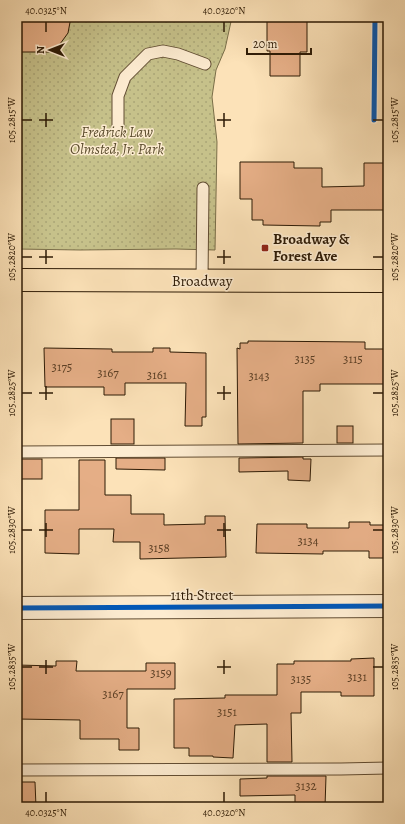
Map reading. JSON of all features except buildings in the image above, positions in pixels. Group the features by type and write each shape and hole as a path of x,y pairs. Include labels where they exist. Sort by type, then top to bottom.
{"main road":[{"name":"Broadway","path":"17,280 388,281"}],"street":[{"name":"11th Street","path":"17,608 388,606"}],"lane":[{"path":"118,127 118,96 125,77 148,54 163,51 178,54 205,64"},
{"path":"202,280 203,188"},
{"path":"17,452 388,450"},
{"path":"17,770 388,768"}],"green space":[{"name":"Fredrick Law Olmsted, Jr. Park","path":"17,17 232,17 225,49 216,70 212,97 217,142 215,250 17,249"}],"cycle path":[{"path":"374,120 375,17"},
{"path":"17,608 388,606"}],"place":[{"name":"Broadway & Forest Ave","path":"265,248"}]}
